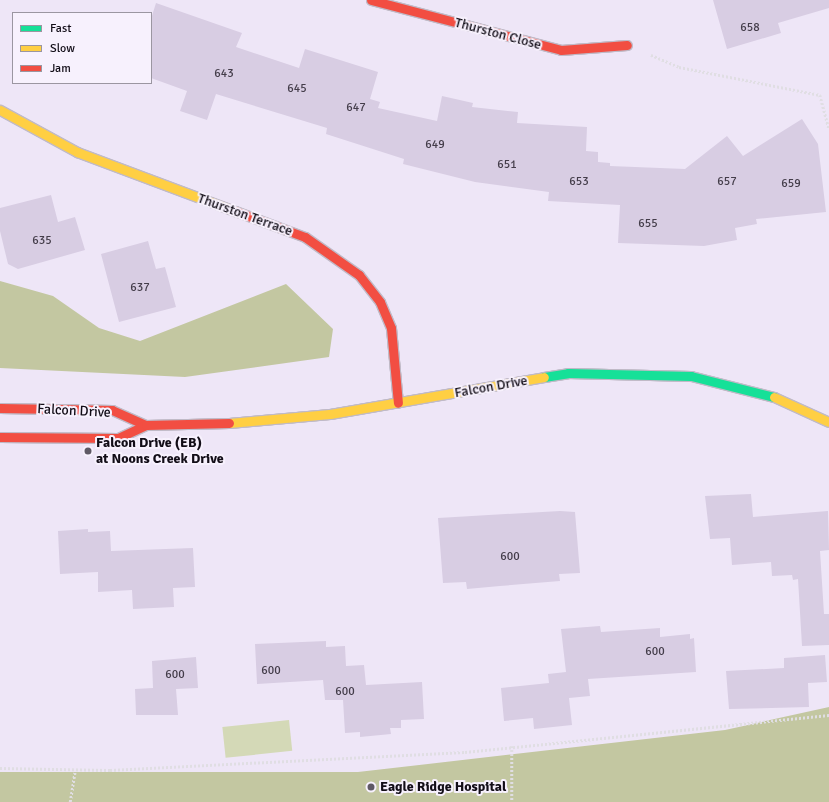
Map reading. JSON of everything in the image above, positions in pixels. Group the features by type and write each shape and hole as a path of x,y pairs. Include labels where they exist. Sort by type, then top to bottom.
{"street":[{"name":"Thurston Close","path":"371,0 561,50 626,45"},
{"name":"Thurston Terrace","path":"0,110 77,152 305,237 334,255 359,275 383,309 391,328 398,403"},
{"name":"Falcon Drive","path":"0,437 118,438 146,425 237,423 398,403 568,373 637,372 691,376 741,386 789,402 829,422"},
{"name":"Falcon Drive","path":"0,408 112,410 146,425"}],"path":[{"path":"626,45 679,67 820,95 829,129"},
{"path":"0,768 110,770 465,752 512,746 829,716"},
{"path":"512,746 512,802"},
{"path":"70,802 75,772"}],"green space":[{"path":"0,281 53,296 99,328 140,341 286,284 333,329 329,357 185,377 0,368"},
{"path":"829,707 829,802 0,802 0,772 358,772 725,730"},
{"path":"289,720 292,751 226,758 222,727"}],"building":[{"path":"713,0 829,0 829,8 778,23 781,33 727,49"},
{"path":"156,3 242,33 236,47 299,68 305,49 378,72 370,99 380,102 378,108 437,121 442,96 473,103 472,107 518,112 517,123 587,127 586,151 598,152 598,162 610,163 610,166 685,169 727,136 743,156 802,119 818,144 826,212 756,219 757,224 735,228 737,240 704,246 618,243 620,205 548,201 549,192 475,182 403,164 404,159 326,134 327,128 216,94 207,120 180,111 187,91 152,78 152,16"},
{"path":"51,195 58,222 75,217 85,250 18,269 8,264 0,231 0,208"},
{"path":"148,241 156,269 165,267 176,307 119,322 101,254"},
{"path":"751,494 753,517 828,511 829,550 820,551 824,614 829,614 829,645 802,646 798,579 793,580 792,575 772,576 771,562 732,565 730,538 710,539 705,496"},
{"path":"560,511 575,512 580,573 559,574 560,581 467,589 466,582 443,583 438,518"},
{"path":"88,529 88,532 110,531 111,551 193,548 195,587 173,588 174,607 133,609 132,590 98,592 98,572 60,574 58,531"},
{"path":"600,626 601,632 660,628 660,637 690,634 690,639 694,638 696,672 588,679 590,696 569,698 572,725 534,729 533,718 504,721 501,688 549,683 548,674 566,672 561,629"},
{"path":"326,641 326,647 345,646 346,666 364,665 366,685 422,682 424,719 401,720 401,728 390,728 391,734 360,737 360,732 345,733 343,700 325,700 323,680 257,684 255,644"},
{"path":"825,655 827,682 808,683 809,707 729,709 726,671 784,668 784,658"},
{"path":"196,657 198,688 176,689 178,715 136,715 135,689 153,688 152,661"}],"traffic: fast":[{"path":"544,377 568,373 691,376 774,397"}],"traffic: slow":[{"path":"0,110 77,152 235,211"},
{"path":"229,423 330,414 544,377"},
{"path":"774,397 829,422"}],"traffic: jam":[{"path":"371,0 561,50 627,45"},
{"path":"235,211 305,237 359,275 380,302 391,328 398,403"},
{"path":"0,408 112,410 146,425"},
{"path":"0,437 118,438 146,425 229,423"}],"place":[{"name":"Falcon Drive (EB) at Noons Creek Drive","path":"88,451"},
{"name":"Eagle Ridge Hospital","path":"371,787"}]}
